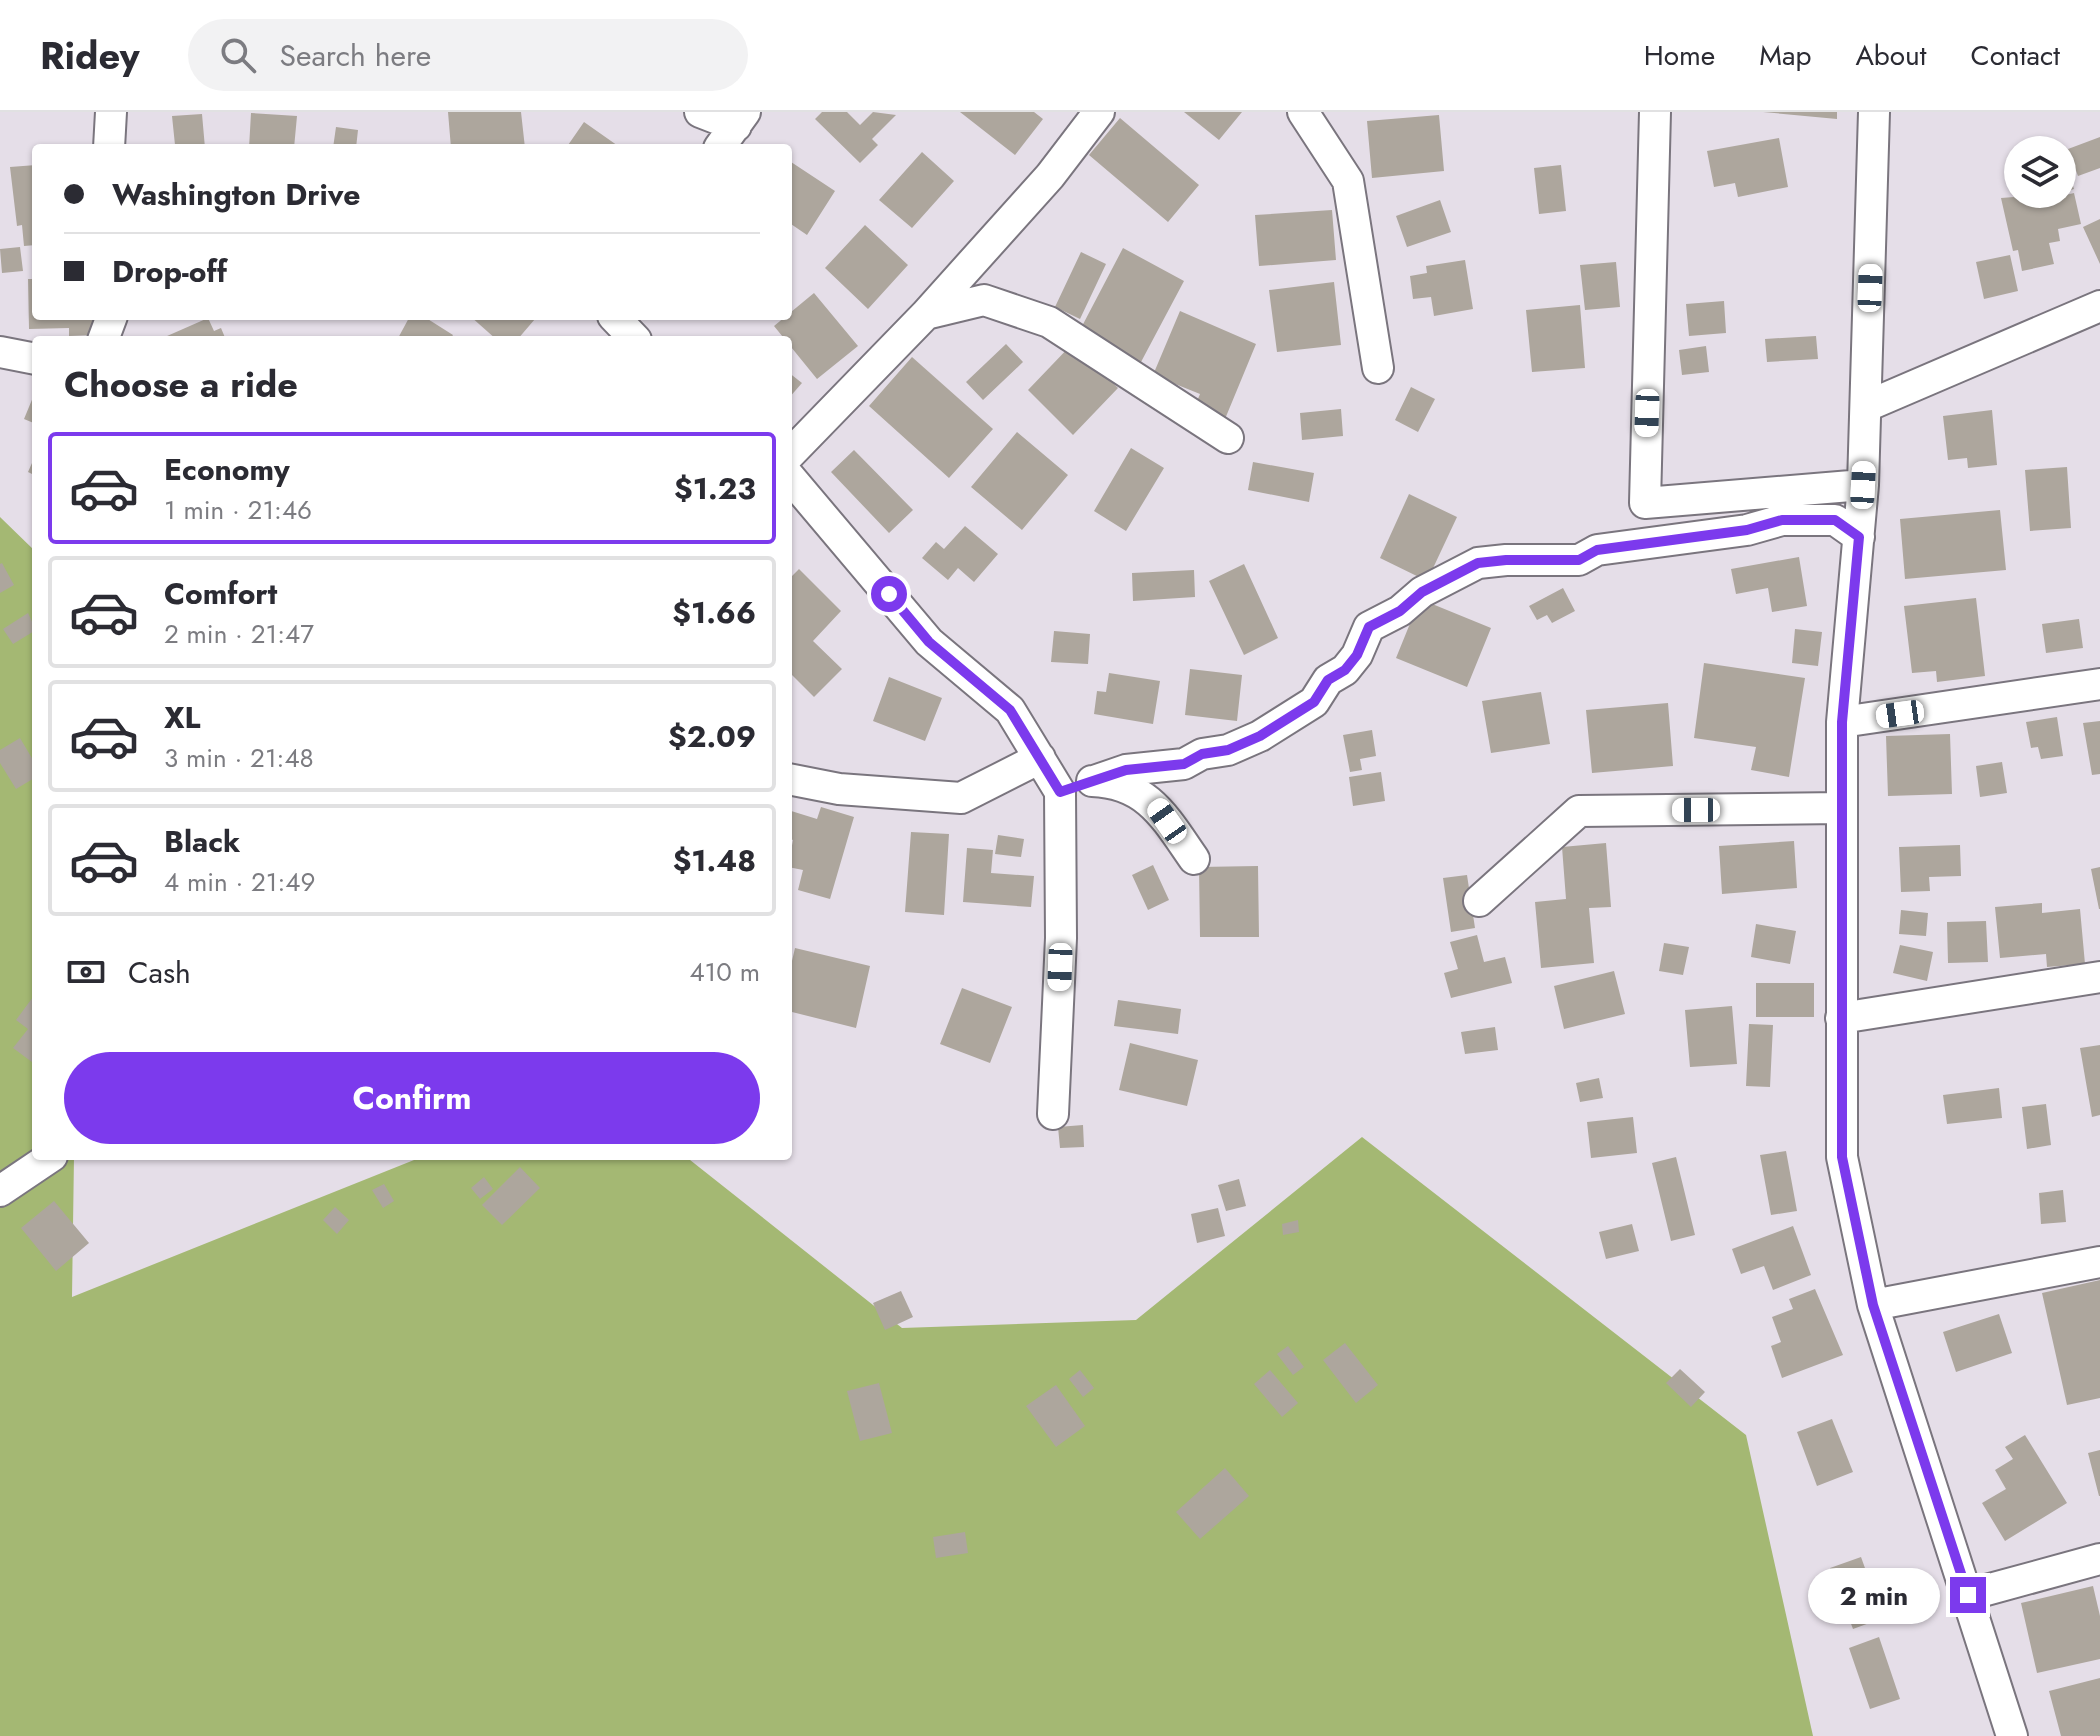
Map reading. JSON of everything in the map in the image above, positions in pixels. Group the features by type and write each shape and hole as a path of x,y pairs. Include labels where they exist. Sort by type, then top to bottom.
{"street":[{"path":"109,144 111,112"},
{"path":"700,112 733,129"},
{"path":"792,452 926,314 1050,176 1099,112"},
{"path":"1303,112 1348,181 1378,368"},
{"path":"1628,546 1645,503 1655,112"},
{"path":"1874,112 1863,485 1842,722 1842,1157 1873,1305 2012,1736"},
{"path":"926,314 984,300 1049,322 1228,438"},
{"path":"1867,406 2100,306"},
{"path":"617,320 632,336"},
{"path":"0,352 32,358"},
{"path":"792,480 929,642 1010,710 1060,792 1061,938 1053,1114"},
{"path":"1645,503 1863,485"},
{"path":"1815,518 1832,498 1863,485"},
{"path":"1645,503 1663,539"},
{"path":"1060,792 1126,770 1184,764 1202,754 1228,750 1260,736 1314,702 1328,680 1345,670 1357,655 1369,627 1400,611 1422,592 1478,563 1579,560 1597,550 1747,530 1782,520 1835,520 1859,537"},
{"path":"1842,722 2100,684"},
{"path":"792,780 839,789 961,798 1040,758"},
{"path":"1094,781 1123,785 1154,802 1194,859"},
{"path":"1479,901 1579,811 1842,808"},
{"path":"1841,1018 2100,977"},
{"path":"0,1191 46,1160"},
{"path":"1873,1305 2100,1262"},
{"path":"1968,1595 2100,1559"}],"green space":[{"path":"0,517 32,548 32,1160 74,1160 72,1297 414,1160 690,1160 902,1328 1136,1320 1362,1137 1746,1435 1813,1736 0,1736"}],"building":[{"path":"448,112 521,112 525,144 451,144"},
{"path":"822,112 847,112 860,125 873,112 896,115 872,139 878,145 860,163 815,119"},
{"path":"960,112 1034,112 1043,119 1015,155"},
{"path":"1184,112 1242,112 1219,140"},
{"path":"1763,112 1837,112 1837,119"},
{"path":"251,113 297,116 294,144 249,144"},
{"path":"202,114 205,144 175,144 172,116"},
{"path":"1439,115 1444,171 1372,178 1367,121"},
{"path":"1120,118 1199,185 1168,222 1089,155"},
{"path":"584,122 615,144 569,144"},
{"path":"336,127 358,130 356,144 334,144"},
{"path":"2100,137 2100,168 2078,176 2076,146"},
{"path":"1779,138 1788,187 1738,197 1735,183 1714,187 1707,151"},
{"path":"922,152 954,181 912,228 879,200"},
{"path":"792,163 835,191 807,235 792,225"},
{"path":"32,165 32,245 24,246 22,225 17,226 10,167"},
{"path":"1561,165 1566,211 1539,214 1534,168"},
{"path":"2001,198 2004,198 2004,208 2076,208 2076,202 2081,224 2058,229 2060,241 2049,243 2054,264 2022,271 2018,250 2013,251"},
{"path":"1440,200 1451,232 1407,247 1396,216"},
{"path":"1332,210 1336,260 1259,266 1255,215"},
{"path":"2100,219 2100,264 2083,227"},
{"path":"865,225 908,265 868,309 825,268"},
{"path":"20,247 23,271 2,273 0,249"},
{"path":"1123,248 1184,281 1141,362 1080,330"},
{"path":"1081,252 1106,264 1080,319 1055,307"},
{"path":"2010,255 2018,291 1984,299 1976,262"},
{"path":"1465,260 1473,309 1434,316 1431,297 1413,299 1410,276 1427,273 1426,266"},
{"path":"1616,262 1620,307 1585,310 1580,265"},
{"path":"28,279 32,279 32,320 95,320 96,335 69,336 69,328 29,329"},
{"path":"1334,282 1341,345 1277,352 1269,290"},
{"path":"814,293 858,346 817,379 792,348 792,336 782,336 774,326 781,320 792,320 792,311"},
{"path":"1724,301 1726,333 1689,336 1686,304"},
{"path":"1580,305 1585,368 1532,372 1526,310"},
{"path":"1180,311 1256,344 1225,419 1195,406 1200,394 1153,375"},
{"path":"209,320 214,331 221,328 224,336 167,336"},
{"path":"408,320 429,320 453,335 452,336 399,336"},
{"path":"474,320 534,320 520,336 492,336"},
{"path":"1816,336 1818,359 1767,362 1765,339"},
{"path":"1073,343 1118,388 1073,435 1028,390"},
{"path":"1006,344 1023,362 983,400 966,382"},
{"path":"1706,346 1709,372 1682,375 1679,350"},
{"path":"912,357 993,429 949,478 869,406"},
{"path":"792,375 802,383 792,394"},
{"path":"1411,387 1435,399 1418,432 1395,420"},
{"path":"32,400 32,422 24,419"},
{"path":"1341,409 1343,436 1302,440 1300,413"},
{"path":"1992,410 1997,465 1968,468 1967,458 1948,460 1943,416"},
{"path":"1017,432 1068,475 1022,530 971,487"},
{"path":"1131,448 1164,468 1126,531 1094,511"},
{"path":"854,450 913,510 889,533 831,472"},
{"path":"1253,462 1314,473 1309,502 1248,490"},
{"path":"2067,467 2071,528 2030,531 2025,470"},
{"path":"1409,494 1457,517 1427,581 1380,558"},
{"path":"2000,510 2006,570 1905,579 1900,519"},
{"path":"965,526 998,554 974,582 958,568 948,580 922,558 936,542 944,549"},
{"path":"1799,557 1807,606 1772,612 1768,588 1736,594 1731,569"},
{"path":"0,564 14,585 0,593"},
{"path":"1244,564 1278,638 1244,655 1209,581"},
{"path":"799,569 841,611 813,641 842,669 814,697 792,675 792,576"},
{"path":"1194,570 1195,597 1133,601 1132,573"},
{"path":"1563,588 1575,611 1552,623 1547,615 1537,620 1529,606"},
{"path":"1976,598 1985,676 1937,682 1936,671 1912,673 1904,606"},
{"path":"1420,599 1491,628 1467,687 1396,658"},
{"path":"28,613 32,622 32,632 13,644 3,629"},
{"path":"2079,619 2083,648 2046,653 2042,624"},
{"path":"1795,629 1822,632 1818,666 1792,663"},
{"path":"1054,631 1090,634 1088,664 1051,662"},
{"path":"1704,663 1805,678 1789,777 1751,770 1756,747 1694,738"},
{"path":"1190,669 1242,675 1237,721 1185,715"},
{"path":"1109,673 1160,681 1153,724 1094,714 1097,691 1106,692"},
{"path":"889,677 942,698 925,741 873,721"},
{"path":"1541,692 1550,744 1491,753 1482,701"},
{"path":"1668,703 1673,766 1592,773 1586,710"},
{"path":"2057,717 2063,756 2041,759 2038,747 2031,748 2026,722"},
{"path":"2100,721 2100,774 2092,775 2083,723"},
{"path":"1372,730 1376,756 1360,759 1362,770 1350,772 1343,735"},
{"path":"1950,734 1952,794 1888,796 1886,736"},
{"path":"20,738 32,758 32,779 16,789 0,763 0,750"},
{"path":"2002,762 2007,793 1980,797 1976,766"},
{"path":"1381,772 1385,801 1353,806 1349,777"},
{"path":"821,807 854,817 830,899 798,890 803,870 792,868 792,811 817,819"},
{"path":"911,832 949,834 944,915 905,912"},
{"path":"998,835 1024,839 1021,857 995,854"},
{"path":"1794,841 1797,888 1722,894 1719,846"},
{"path":"1606,843 1611,907 1589,908 1594,963 1541,968 1535,902 1566,899 1562,847"},
{"path":"1960,845 1961,876 1929,877 1930,891 1901,892 1899,847"},
{"path":"967,848 993,850 991,873 1034,876 1031,907 963,902"},
{"path":"1153,865 1169,900 1148,910 1132,875"},
{"path":"1258,866 1259,937 1200,937 1199,867"},
{"path":"2100,867 2100,909 2099,909 2091,869"},
{"path":"1467,875 1475,928 1451,932 1443,878"},
{"path":"2042,903 2042,913 2080,909 2085,964 2047,967 2046,954 2000,958 1995,907"},
{"path":"1901,910 1928,913 1926,936 1899,934"},
{"path":"1986,921 1988,962 1948,963 1947,922"},
{"path":"1756,924 1796,931 1790,964 1751,957"},
{"path":"1477,935 1484,962 1505,957 1512,983 1451,998 1444,973 1458,969 1450,942"},
{"path":"1664,943 1689,947 1683,975 1659,971"},
{"path":"1900,945 1933,952 1927,981 1893,973"},
{"path":"795,948 870,966 856,1028 792,1012"},
{"path":"1614,971 1625,1014 1564,1029 1554,986"},
{"path":"1756,983 1814,983 1814,1017 1756,1017"},
{"path":"962,988 1012,1007 990,1063 940,1044"},
{"path":"32,998 32,1062 13,1048 28,1029 16,1020"},
{"path":"1118,1000 1181,1009 1178,1034 1114,1026"},
{"path":"1732,1006 1737,1064 1690,1067 1685,1010"},
{"path":"1749,1024 1773,1025 1770,1087 1746,1086"},
{"path":"1495,1027 1498,1050 1465,1054 1461,1032"},
{"path":"1130,1043 1198,1060 1187,1106 1119,1090"},
{"path":"2100,1045 2100,1115 2092,1117 2080,1048"},
{"path":"1599,1078 1603,1098 1580,1102 1576,1083"},
{"path":"1999,1088 2002,1118 1947,1124 1943,1095"},
{"path":"2046,1104 2051,1145 2027,1149 2022,1107"},
{"path":"1633,1117 1637,1153 1591,1158 1587,1122"},
{"path":"1083,1125 1084,1147 1060,1148 1058,1127"},
{"path":"1786,1151 1797,1211 1771,1215 1760,1155"},
{"path":"1676,1157 1695,1235 1671,1241 1652,1163"},
{"path":"520,1167 540,1188 502,1225 482,1205"},
{"path":"484,1177 493,1189 480,1199 471,1188"},
{"path":"1239,1179 1246,1206 1226,1211 1218,1185"},
{"path":"384,1184 394,1201 383,1208 372,1190"},
{"path":"2063,1190 2066,1222 2041,1224 2039,1193"},
{"path":"54,1201 89,1243 56,1271 21,1228"},
{"path":"335,1207 349,1220 337,1234 323,1220"},
{"path":"1218,1208 1225,1236 1197,1243 1191,1214"},
{"path":"1298,1220 1299,1232 1283,1235 1282,1224"},
{"path":"1632,1224 1639,1251 1606,1259 1599,1232"},
{"path":"1793,1226 1811,1275 1773,1290 1764,1266 1741,1274 1732,1249"},
{"path":"2100,1280 2100,1398 2067,1405 2042,1293"},
{"path":"1815,1289 1843,1355 1782,1378 1771,1346 1781,1342 1772,1317 1793,1309 1789,1299"},
{"path":"901,1291 913,1317 885,1330 873,1303"},
{"path":"1999,1314 2012,1353 1956,1372 1943,1332"},
{"path":"1345,1343 1378,1385 1356,1403 1323,1360"},
{"path":"1288,1346 1304,1367 1293,1375 1277,1354"},
{"path":"1680,1369 1705,1392 1691,1407 1666,1383"},
{"path":"1080,1370 1094,1388 1083,1397 1069,1379"},
{"path":"1270,1370 1298,1403 1282,1417 1254,1384"},
{"path":"879,1383 892,1433 860,1441 847,1391"},
{"path":"1056,1385 1085,1426 1056,1447 1026,1406"},
{"path":"1832,1419 1853,1472 1817,1486 1797,1432"},
{"path":"2025,1435 2067,1503 2005,1541 1982,1503 2006,1489 1995,1470 2013,1459 2005,1447"},
{"path":"2100,1450 2100,1496 2099,1496 2088,1453"},
{"path":"1225,1468 1249,1496 1200,1539 1176,1512"},
{"path":"965,1532 968,1553 936,1558 933,1537"},
{"path":"1861,1557 1883,1618 1853,1629 1830,1568"},
{"path":"2093,1586 2100,1616 2100,1659 2037,1673 2021,1603"},
{"path":"1879,1637 1900,1699 1870,1709 1849,1648"},
{"path":"2100,1678 2100,1736 2061,1736 2049,1691"}],"route":[{"path":"889,594 929,642 1010,710 1060,792 1126,770 1184,764 1202,754 1228,750 1260,736 1314,702 1328,680 1345,670 1357,655 1369,627 1400,611 1422,592 1478,563 1579,560 1597,550 1747,530 1782,520 1835,520 1859,537 1842,722 1842,1157 1873,1305 1968,1595"}]}
